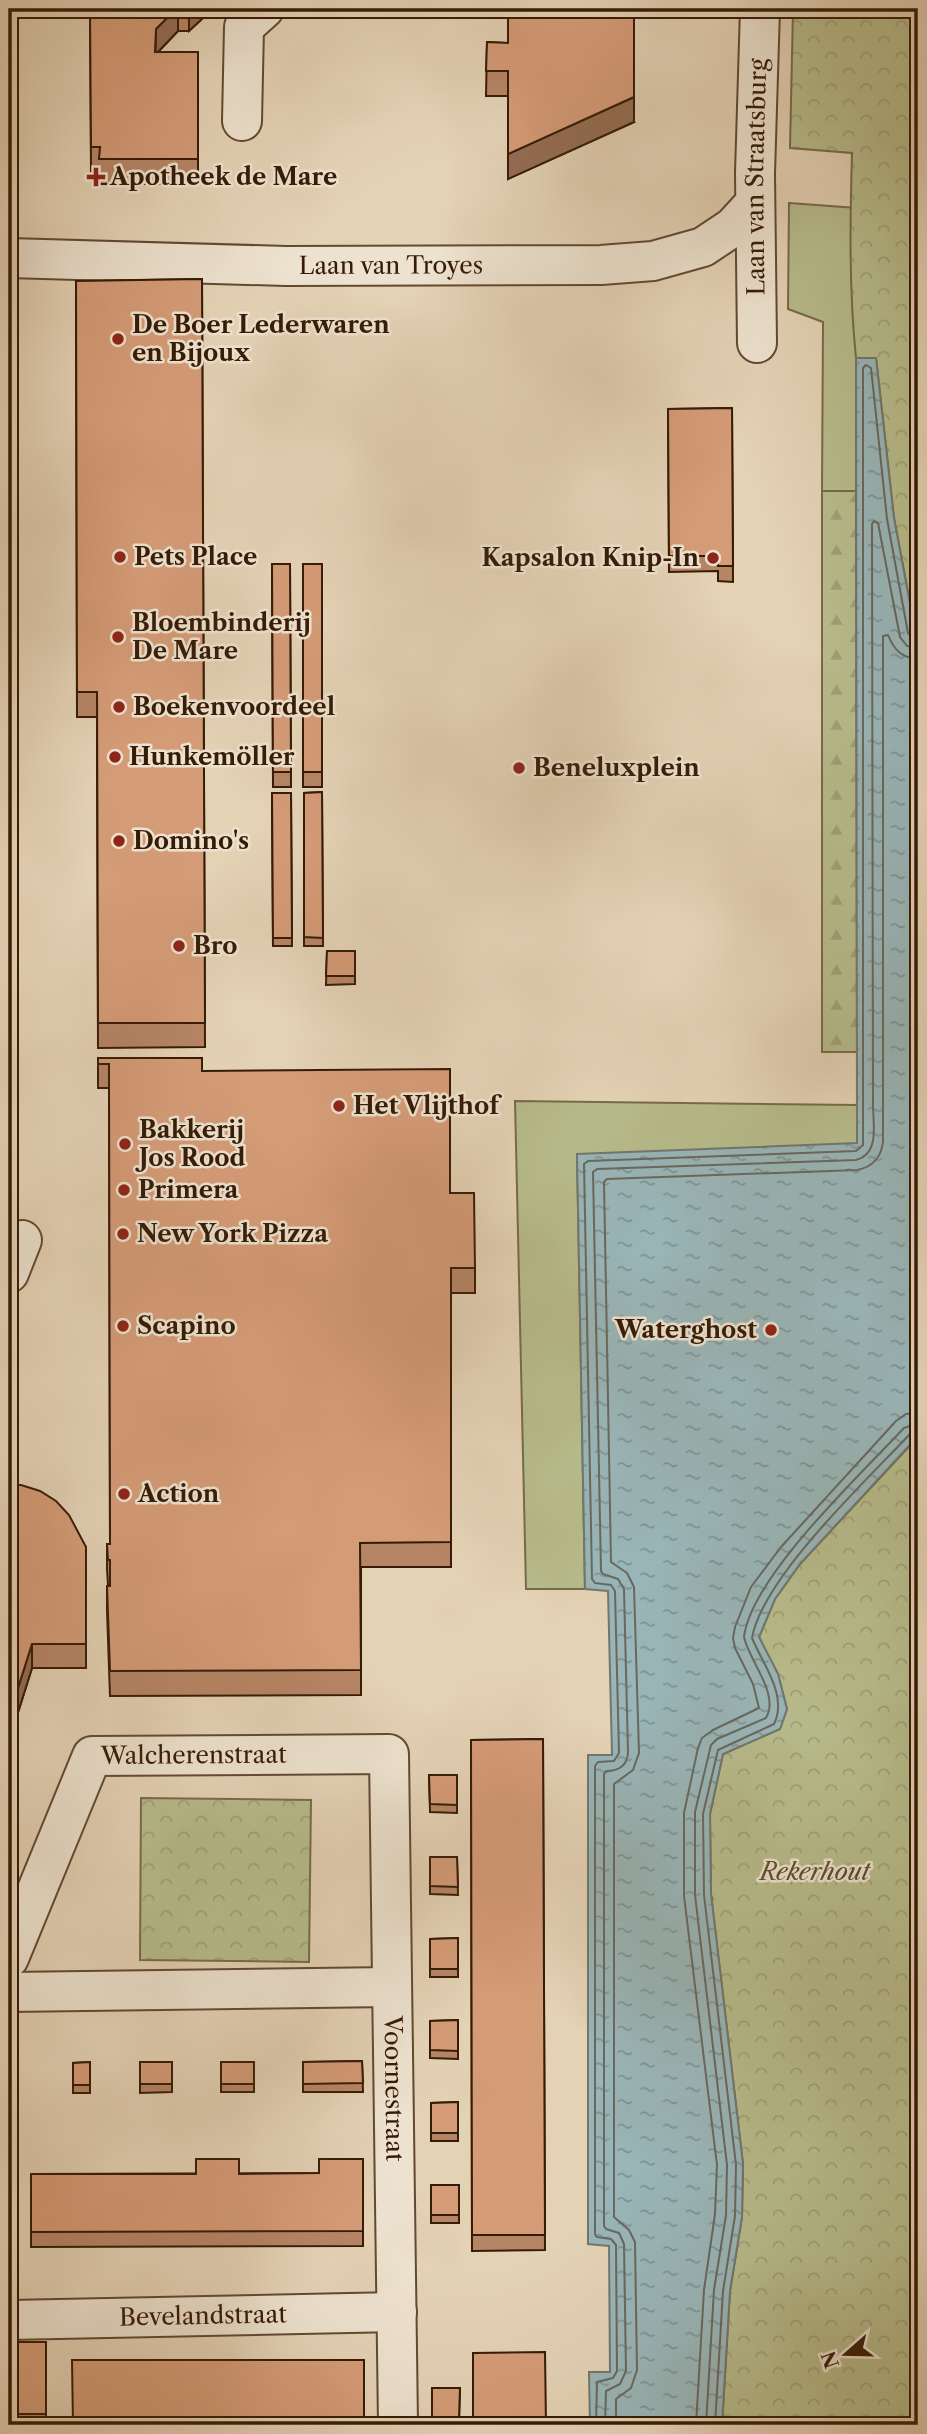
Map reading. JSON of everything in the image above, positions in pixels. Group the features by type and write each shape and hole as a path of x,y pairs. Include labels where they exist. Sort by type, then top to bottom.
{"street":[{"path":"242,121 244,27 264,9"},
{"name":"Laan van Straatsburg","path":"757,343 755,203 760,9"},
{"name":"Laan van Troyes","path":"9,258 286,266 601,265 653,261 703,247 733,227 755,203"},
{"name":"Walcherenstraat","path":"9,1958 92,1756 389,1754"},
{"name":"Voornestraat","path":"389,1754 398,2425"},
{"path":"9,1992 392,1987"},
{"name":"Bevelandstraat","path":"9,2320 397,2312"}],"green space":[{"path":"793,9 918,9 918,646 894,518 876,358 856,358 851,256 852,153 790,148"},
{"path":"789,203 898,211 918,372 918,646 856,359 856,491 822,491 823,322 788,309"},
{"path":"822,491 856,491 857,1052 822,1052"},
{"path":"515,1101 857,1105 857,1144 577,1155 585,1589 526,1589"},
{"name":"Rekerhout","path":"918,1437 918,2425 722,2425 730,2291 742,2217 743,2164 711,1894 710,1814 723,1754 780,1729 787,1709 778,1674 759,1637 775,1599 800,1564"},
{"path":"141,1798 311,1800 309,1962 140,1960"}],"water":[{"path":"856,358 876,358 894,518 918,646 918,1436 800,1564 775,1599 759,1637 778,1674 787,1709 780,1729 723,1754 710,1814 711,1894 743,2164 742,2217 730,2291 722,2425 590,2425 589,2372 610,2372 609,2246 588,2244 588,1755 612,1755 608,1591 585,1589 577,1154 857,1143"}],"building":[{"path":"90,9 176,9 156,29 155,52 198,52 198,159 99,159 100,147 91,147"},
{"path":"508,9 634,9 634,97 508,154 508,71 486,71 487,42 508,43"},
{"path":"9,273 12,273 11,319 9,319"},
{"path":"202,279 205,1023 98,1023 97,692 77,692 76,281"},
{"path":"732,408 733,566 718,566 718,556 669,556 668,409"},
{"path":"272,564 290,564 291,772 273,772"},
{"path":"303,564 322,564 322,772 303,772"},
{"path":"322,792 323,938 304,937 304,793"},
{"path":"272,793 291,793 292,938 273,938"},
{"path":"327,951 355,951 355,976 326,976"},
{"path":"98,1058 202,1058 202,1071 450,1069 450,1193 474,1193 475,1268 451,1268 451,1542 360,1543 361,1670 110,1671 107,1586 110,1586 107,1544 110,1544 109,1064 98,1064"},
{"path":"9,1485 21,1485 40,1491 56,1501 69,1515 86,1547 86,1644 32,1644 9,1716"},
{"path":"543,1739 545,2235 472,2235 471,1740"},
{"path":"429,1775 457,1775 457,1805 430,1804"},
{"path":"430,1857 457,1857 458,1887 430,1886"},
{"path":"458,1938 458,1969 430,1969 430,1939"},
{"path":"458,2020 458,2051 430,2050 430,2021"},
{"path":"362,2061 363,2083 303,2084 303,2062"},
{"path":"90,2062 90,2085 73,2085 73,2063"},
{"path":"140,2062 172,2062 172,2084 140,2084"},
{"path":"221,2062 254,2062 254,2084 221,2084"},
{"path":"458,2102 458,2133 431,2133 431,2103"},
{"path":"196,2159 239,2159 239,2174 319,2173 319,2159 363,2159 363,2231 31,2232 31,2174 196,2174"},
{"path":"431,2185 459,2185 459,2215 431,2215"},
{"path":"9,2342 46,2342 46,2414 9,2414"},
{"path":"545,2352 546,2425 473,2425 473,2353"},
{"path":"72,2360 364,2360 364,2425 73,2425"},
{"path":"432,2388 460,2388 459,2417 432,2417"}],"place":[{"name":"Apotheek de Mare","path":"96,177"},
{"name":"De Boer Lederwaren en Bijoux","path":"118,339"},
{"name":"Pets Place","path":"120,557"},
{"name":"Kapsalon Knip-In","path":"713,558"},
{"name":"Bloembinderij De Mare","path":"118,637"},
{"name":"Boekenvoordeel","path":"119,707"},
{"name":"Hunkemöller","path":"115,757"},
{"name":"Beneluxplein","path":"519,768"},
{"name":"Domino's","path":"119,841"},
{"name":"Bro","path":"179,946"},
{"name":"Het Vlijthof","path":"339,1106"},
{"name":"Bakkerij Jos Rood","path":"125,1144"},
{"name":"Primera","path":"124,1190"},
{"name":"New York Pizza","path":"123,1234"},
{"name":"Scapino","path":"123,1326"},
{"name":"Waterghost","path":"771,1330"},
{"name":"Action","path":"124,1494"}]}
